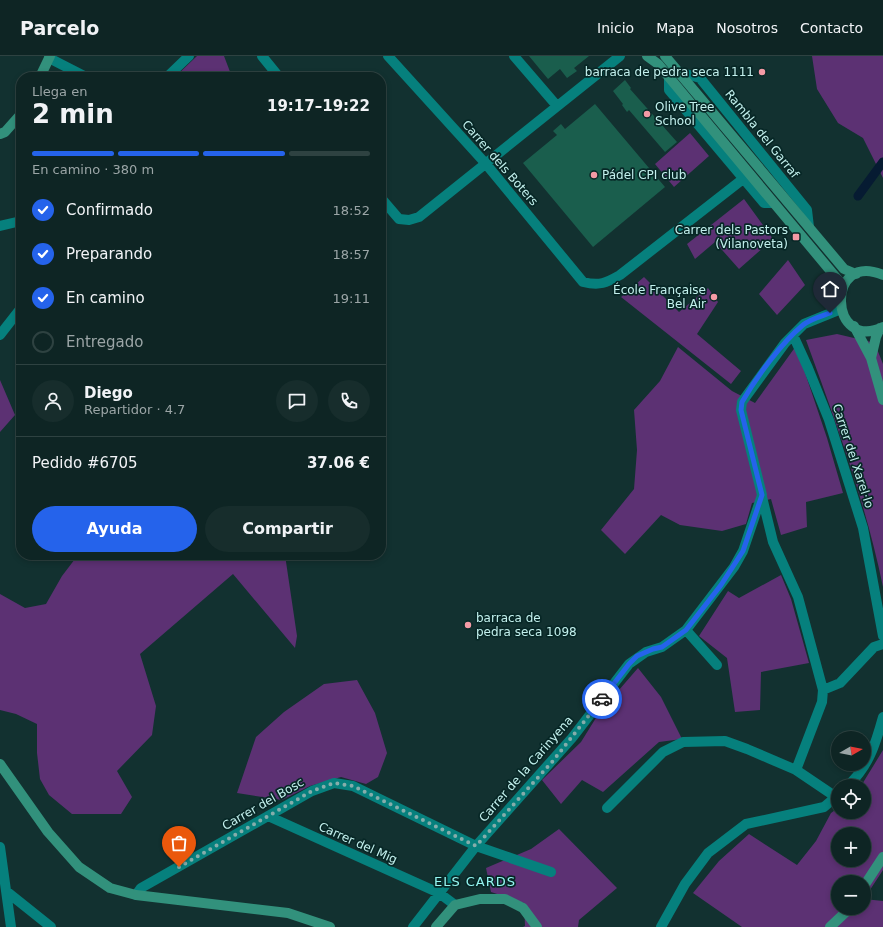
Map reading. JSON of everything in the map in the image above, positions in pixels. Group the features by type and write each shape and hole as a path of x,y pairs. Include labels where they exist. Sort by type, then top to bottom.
{"street":[{"path":"172,72 189,56"},
{"path":"262,56 275,72"},
{"name":"Carrer dels Boters","path":"388,56 486,164 583,282 606,284 620,275 743,179"},
{"path":"514,56 557,106"},
{"path":"386,204 399,219 409,220 419,218 620,56"},
{"path":"647,56 658,64 840,285 841,309 846,319 854,326 871,358 883,400"},
{"name":"Rambla del Garraf","path":"665,56 844,269 856,274"},
{"path":"42,72 49,57 77,72"},
{"path":"670,79 669,90 764,203 773,203"},
{"path":"0,134 5,132 16,120"},
{"path":"0,226 16,222"},
{"path":"840,285 856,274 872,271 883,275"},
{"path":"796,770 822,702 823,690 798,597 773,542 741,410 742,402 793,335 804,324 841,309"},
{"path":"0,335 16,314"},
{"path":"854,326 866,330 881,328"},
{"path":"871,358 876,337 881,328"},
{"name":"Carrer del Xarel·lo","path":"793,335 829,420 862,528 883,636"},
{"name":"Carrer de la Carinyena","path":"413,927 476,846 552,762 629,664 646,652 662,647 686,630 721,585 743,551 762,495"},
{"path":"686,630 717,665"},
{"path":"823,690 840,682 874,647 883,644"},
{"path":"855,779 860,774 875,749 883,718"},
{"path":"607,808 663,752 683,742 725,741 796,770 831,792"},
{"path":"0,764 48,832 79,867 110,888 136,895 288,913 330,927"},
{"name":"Carrer del Bosc","path":"136,895 141,888 312,791 334,783 353,786 401,808 476,846 551,872"},
{"path":"661,927 685,884 708,853 746,824 824,807 831,801"},
{"name":"Carrer del Mig","path":"268,816 439,893 455,905"},
{"path":"0,847 11,927"},
{"path":"871,875 883,857"},
{"path":"6,891 51,927"},
{"path":"436,927 455,905 480,899 505,898 523,908 537,927"},
{"path":"830,927 843,915"},
{"path":"839,927 846,915"}],"shaded area":[{"path":"197,56 224,56 230,72 180,72"},
{"path":"812,56 883,56 883,178 863,138 838,123 817,89"},
{"path":"690,133 709,156 674,187 655,164"},
{"path":"744,199 773,239 739,269 715,242 695,259 687,244"},
{"path":"788,260 805,285 777,315 759,294"},
{"path":"644,277 679,312 708,288 718,302 697,334 741,371 731,384 621,297"},
{"path":"837,334 871,342 877,349 883,364 883,587 859,492 806,340"},
{"path":"796,346 827,438 843,493 806,502 807,527 781,535 771,499 752,503 746,524 722,531 680,525 661,515 625,554 601,530 634,489 637,450 634,410 660,381 678,347 732,391 755,403"},
{"path":"0,380 15,415 0,432"},
{"path":"74,560 286,560 297,636 295,648 233,574 140,654 156,706 152,735 117,771 132,797 121,814 72,814 49,795 40,779 37,753 37,724 16,714 0,710 0,594 25,608 46,604 62,576"},
{"path":"781,575 791,599 809,663 761,672 760,710 735,712 727,658 699,636 728,591 739,598"},
{"path":"638,668 661,697 682,739 659,742 603,792 582,780 561,804 542,780 581,742 599,713"},
{"path":"357,680 375,713 387,753 378,777 366,784 341,777 310,786 282,800 237,793 256,737 284,712 324,684"},
{"path":"883,750 883,870 871,888 871,875 831,875 831,915 871,915 871,900 883,901 883,927 742,927 693,893 719,861 749,834 797,865 816,841 831,813 831,819 871,819 871,779 865,779"},
{"path":"559,829 617,888 579,920 578,927 523,927 525,926 524,903 491,892 486,868 531,849"}],"building":[{"path":"529,56 589,56 574,68 577,71 567,78 560,69 548,79"},
{"path":"625,80 631,88 630,89 677,142 665,152 629,110 627,112 613,91"},
{"name":"Pádel CPI club","path":"595,104 665,187 593,247 523,163 557,135 553,131 561,124 565,129"}],"waterway":[{"path":"858,196 883,162"}],"way so far":[{"path":"179,867 312,791 334,783 353,786 401,808 476,846 500,817 552,762 602,699"}],"place":[{"name":"barraca de pedra seca 1111","path":"762,72"},
{"name":"Olive Tree School","path":"647,114"},
{"name":"Pádel CPI club","path":"594,175"},
{"name":"Carrer dels Pastors (Vilanoveta)","path":"796,237"},
{"name":"École Française Bel Air","path":"714,297"},
{"name":"barraca de pedra seca 1098","path":"468,625"}],"district":[{"name":"ELS CARDS","path":"475,881"}],"route":[{"path":"602,699 637,656 662,647 686,630 734,567 743,551 762,495 741,410 742,402 785,343 804,324 830,313"}]}
